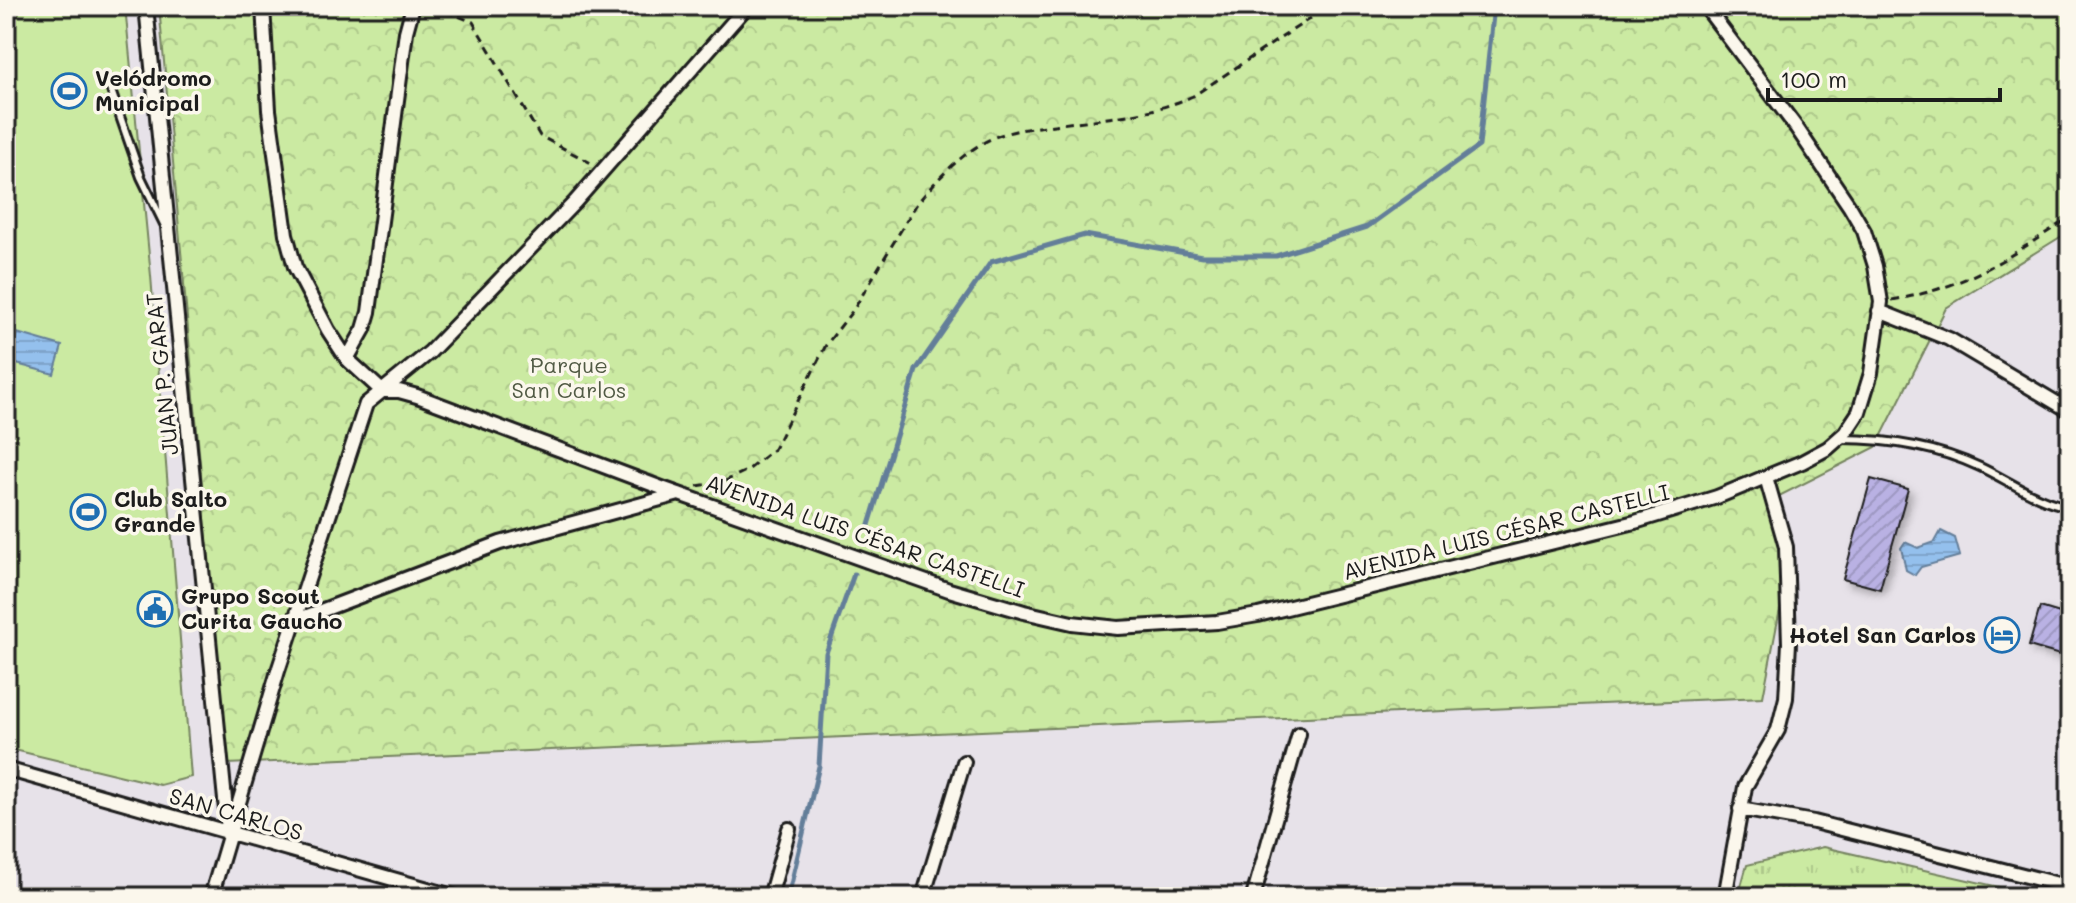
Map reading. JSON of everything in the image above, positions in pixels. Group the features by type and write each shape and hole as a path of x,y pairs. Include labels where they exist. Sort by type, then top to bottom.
{"street":[{"name":"JUAN P. GARAT","path":"146,6 229,833"},
{"path":"263,6 269,110 286,234 295,267 347,359 382,391"},
{"path":"347,359 364,329 369,312 406,32 413,6"},
{"path":"211,897 294,621 366,404 430,352 604,169 747,6"},
{"path":"1705,6 1796,127 1850,207 1864,231 1875,266 1880,306 1871,373 1859,412 1838,439"},
{"path":"1880,306 1949,339 2070,411"},
{"name":"AVENIDA LUIS CÉSAR CASTELLI","path":"382,391 399,391 417,396 570,455 683,491 949,590 1036,615 1118,628 1217,622 1258,615 1635,522 1717,497 1766,477 1802,462 1838,439"},
{"path":"1725,897 1745,787 1778,730 1786,698 1789,643 1786,547 1766,477"},
{"path":"294,621 500,543 683,491"},
{"path":"1253,897 1299,734"},
{"path":"923,897 964,762"},
{"name":"SAN CARLOS","path":"6,769 456,897"},
{"path":"1740,809 1814,822 2070,887"},
{"path":"770,897 789,829"}],"lane":[{"path":"107,79 141,177 168,234"},
{"path":"1838,439 1898,442 1956,457 2037,497 2070,507"}],"path":[{"path":"433,6 473,22 540,136 604,169"},
{"path":"683,491 723,482 748,470 774,449 826,345 854,309 916,205 927,191 976,147 995,137 1024,129 1137,114 1173,106 1329,6"},
{"path":"1880,306 1974,277 1998,265 2070,217"}],"green space":[{"name":"Club Salto Grande","path":"6,6 125,6 151,276 191,777 160,785 6,748"},
{"name":"Parque San Carlos","path":"159,6 2070,6 2070,231 1946,308 1876,447 1771,500 1781,555 1780,609 1763,697 227,764"},
{"path":"1823,847 2043,897 1738,897 1747,865"}],"water":[{"path":"17,333 62,346 54,374 9,362"},
{"path":"1941,531 1955,538 1960,556 1921,567 1915,575 1906,570 1901,548 1905,542 1918,548 1935,542"}],"building":[{"path":"1871,479 1908,489 1880,589 1843,579"},
{"path":"2040,607 2070,616 2070,658 2029,646"}],"waterway":[{"path":"869,525 916,370 991,262 1085,235 1202,256 1276,256 1367,227 1479,146 1494,6"},
{"path":"788,897 819,766 826,653 854,574"}],"place":[{"name":"Velódromo Municipal","path":"69,91"},
{"name":"Club Salto Grande","path":"88,512"},
{"name":"Grupo Scout Curita Gaucho","path":"155,609"},
{"name":"Hotel San Carlos","path":"2002,635"}]}
